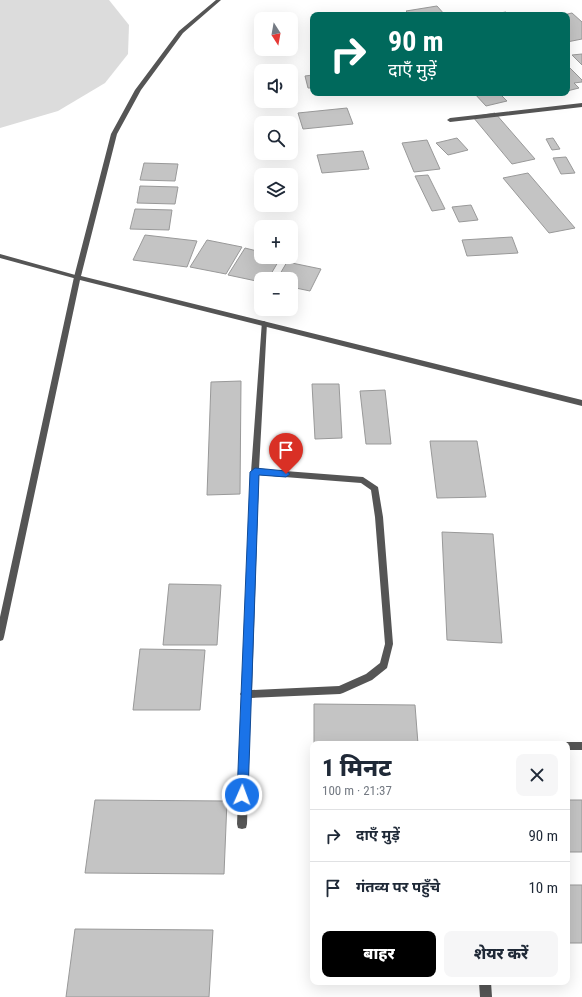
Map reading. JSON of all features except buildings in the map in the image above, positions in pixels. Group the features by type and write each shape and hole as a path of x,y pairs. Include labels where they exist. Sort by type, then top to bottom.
{"street":[{"path":"0,637 76,277 114,134 138,90 181,32 219,0"},
{"path":"450,120 582,104"},
{"path":"0,256 76,277 582,403"},
{"path":"242,824 245,694 255,472 264,323"},
{"path":"245,694 340,690 369,677 384,665 389,644 378,501 375,489 363,480 255,472"},
{"path":"570,746 582,746"},
{"path":"485,985 486,997"}],"shaded area":[{"path":"0,0 109,0 129,25 128,54 105,83 58,111 0,128"}],"route":[{"path":"242,795 255,472 286,474"}]}
